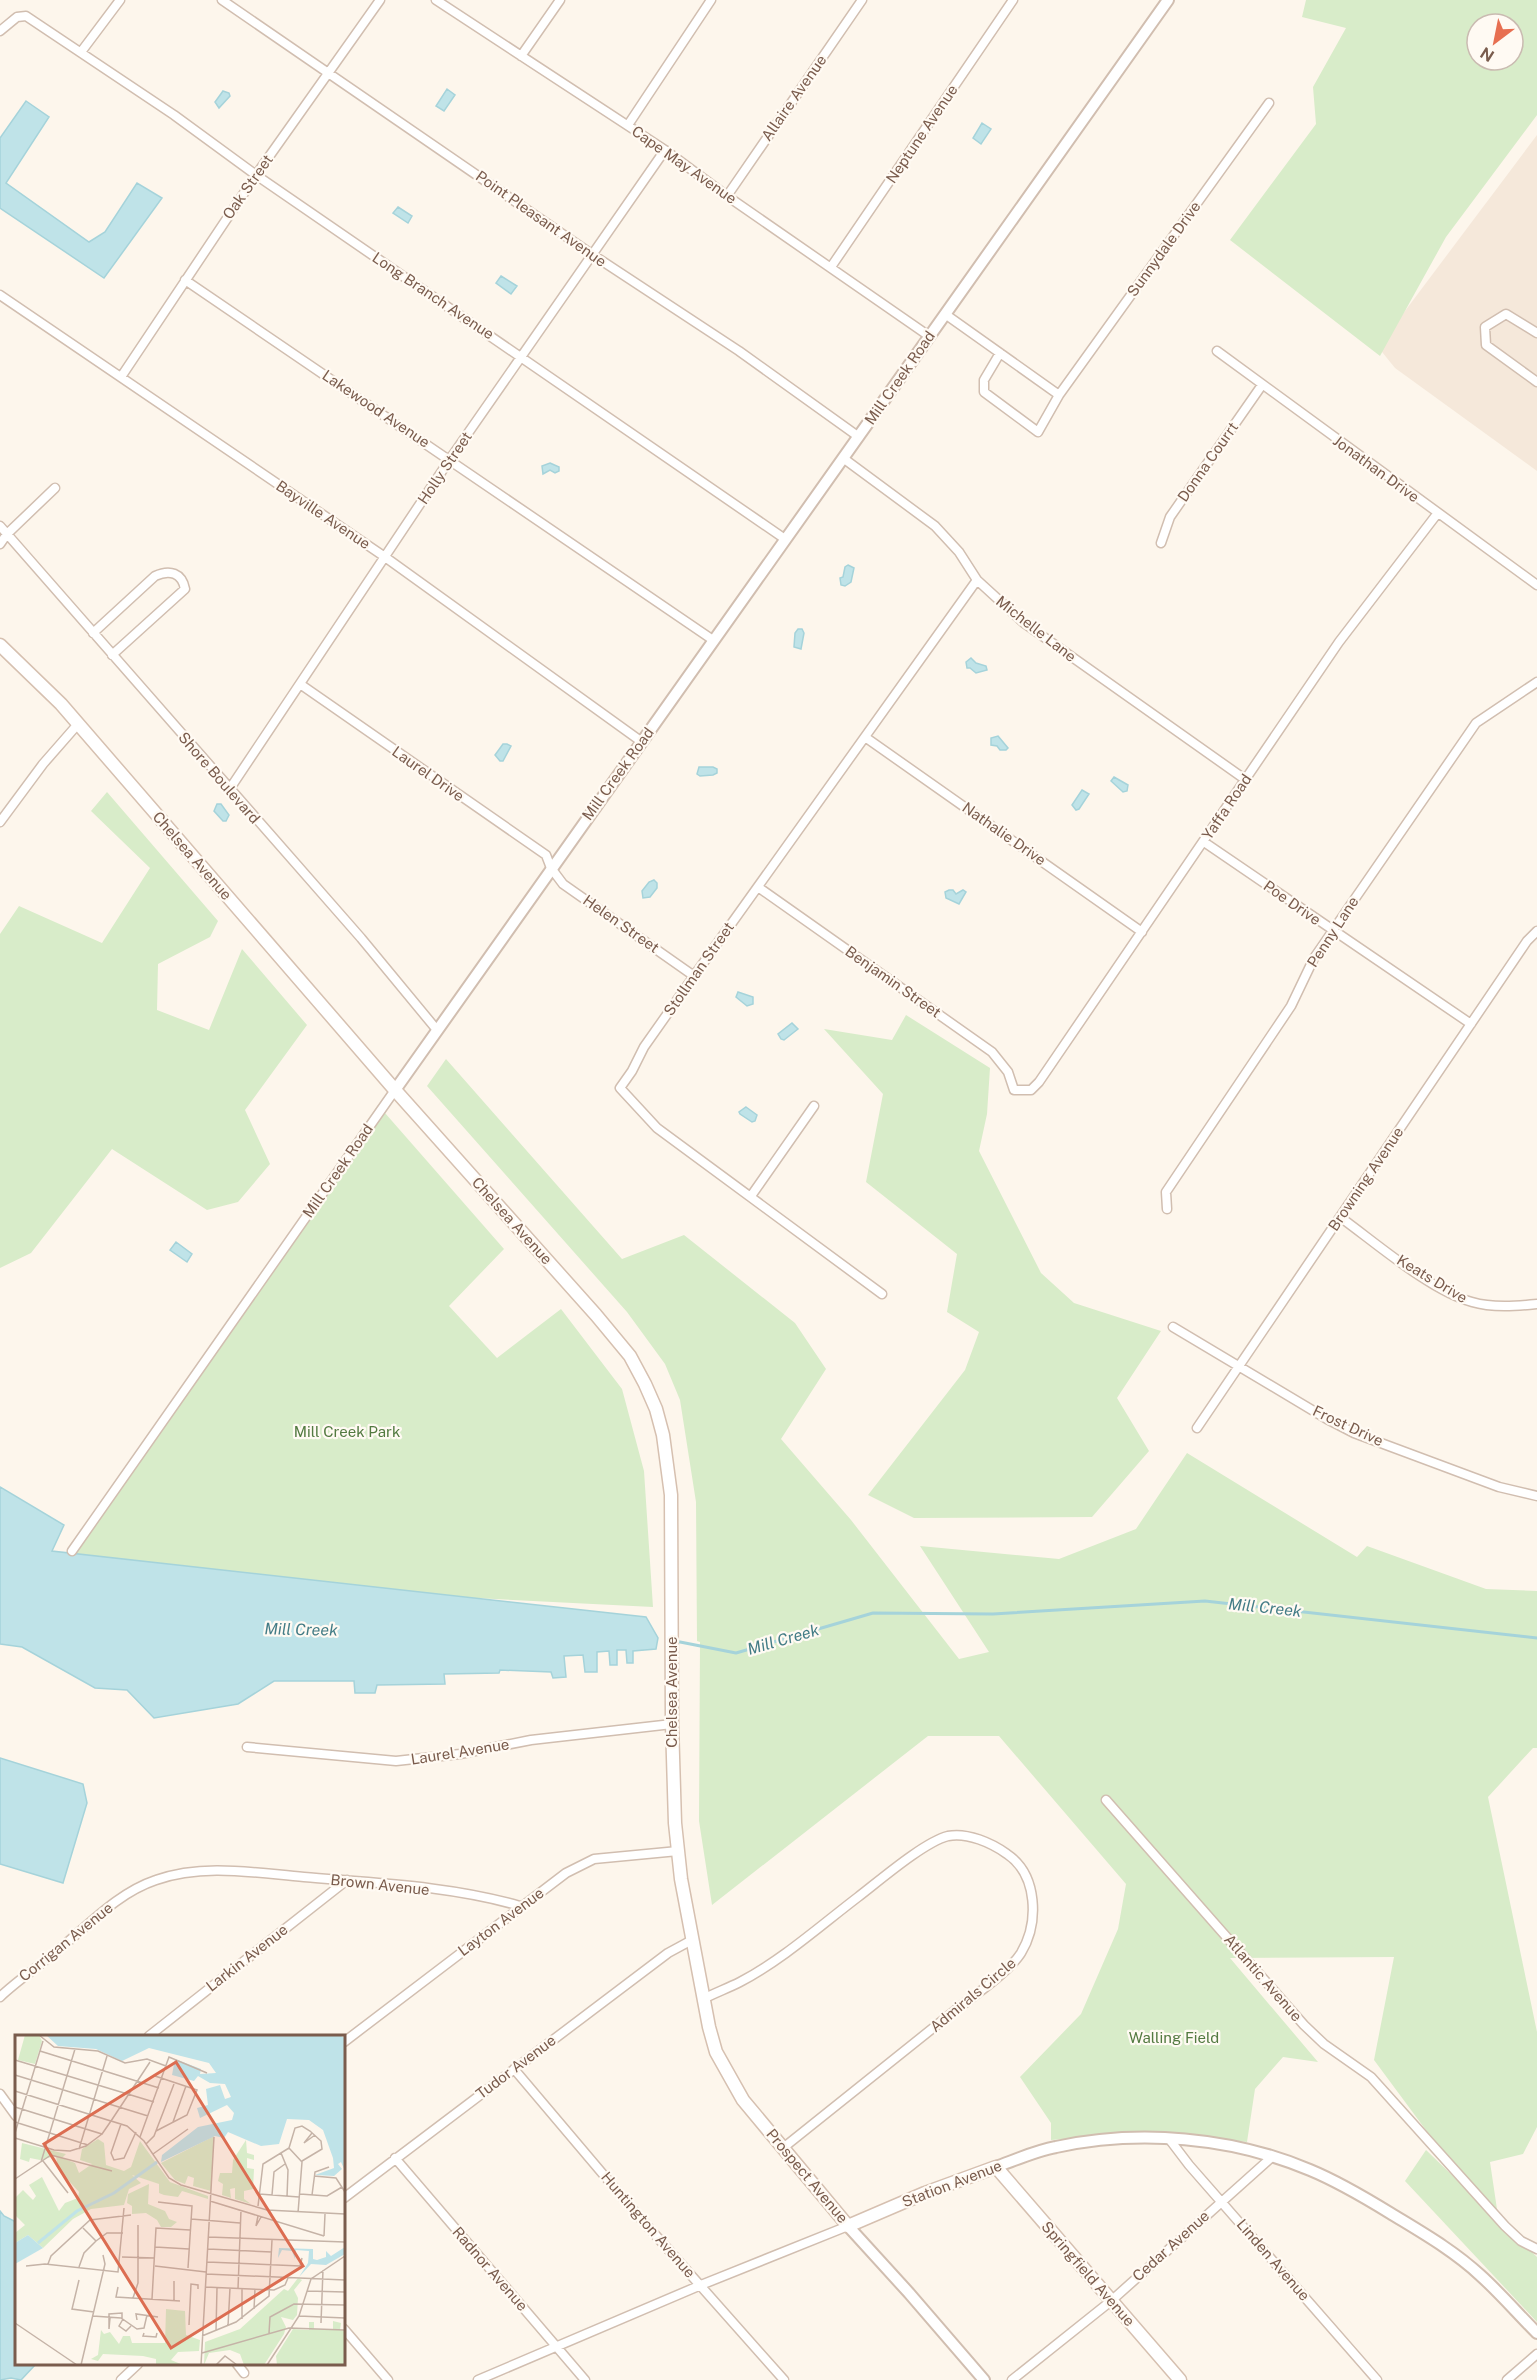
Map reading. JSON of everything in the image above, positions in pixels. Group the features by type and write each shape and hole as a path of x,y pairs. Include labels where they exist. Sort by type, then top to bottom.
{"main road":[{"name":"Chelsea Avenue","path":"0,645 36,678 78,724 395,1090 596,1315 630,1356 645,1384 656,1409 663,1435 670,1485 672,1724 678,1851 692,1940"},
{"name":"Prospect Avenue","path":"692,1940 716,2052 724,2069 743,2100 848,2226"},
{"name":"Station Avenue","path":"848,2226 925,2193 996,2167"},
{"name":"Springfield Avenue","path":"996,2167 1180,2380"}],"street":[{"path":"81,52 120,0"},
{"name":"Point Pleasant Avenue","path":"222,0 593,255 739,351 859,437"},
{"name":"Oak Street","path":"121,377 256,175 380,0"},
{"name":"Cape May Avenue","path":"436,0 665,150 727,196 929,336"},
{"path":"521,56 560,0"},
{"path":"628,126 711,0"},
{"name":"Allaire Avenue","path":"727,196 862,0"},
{"name":"Neptune Avenue","path":"831,267 1013,0"},
{"name":"Mill Creek Road","path":"72,1551 551,868 1168,0"},
{"name":"Long Branch Avenue","path":"0,31 17,17 26,16 174,115 256,175 785,538"},
{"name":"Sunnydale Drive","path":"1000,353 984,380 984,392 1038,432 1059,395 1269,103"},
{"name":"Holly Street","path":"229,790 450,459 665,150"},
{"name":"Lakewood Avenue","path":"185,280 713,640"},
{"name":"Bayville Avenue","path":"0,295 385,557 642,742"},
{"path":"945,314 1059,395"},
{"path":"1537,333 1506,314 1485,327 1486,345 1537,382"},
{"name":"Jonathan Drive","path":"1217,351 1537,585"},
{"name":"Donna Courrt","path":"1161,543 1170,517 1262,386"},
{"name":"Michelle Lane","path":"843,458 935,526 959,552 977,580 1024,623 1246,780"},
{"path":"0,544 7,534 55,488"},
{"name":"Yaffa Road","path":"1014,1090 1031,1090 1039,1082 1339,642 1437,513"},
{"name":"Shore Boulevard","path":"0,526 361,938 437,1030"},
{"path":"93,633 155,576 164,572 174,572 183,580 185,589 112,655"},
{"name":"Stollman Street","path":"882,1294 657,1128 620,1088 644,1047 977,580"},
{"name":"Penny Lane","path":"1167,1209 1166,1192 1292,1006 1314,958 1476,723 1537,682"},
{"name":"Laurel Drive","path":"300,684 546,855 551,868"},
{"path":"0,822 43,764 78,724"},
{"name":"Nathalie Drive","path":"865,737 1142,932"},
{"name":"Poe Drive","path":"1204,842 1471,1024"},
{"name":"Helen Street","path":"551,868 563,884 694,976"},
{"name":"Benjamin Street","path":"758,887 992,1052 1008,1072 1014,1090"},
{"name":"Browning Avenue","path":"1197,1428 1527,941 1537,931"},
{"path":"751,1196 814,1106"},
{"name":"Keats Drive","path":"1340,1217 1416,1273 1473,1303 1537,1304"},
{"name":"Frost Drive","path":"1173,1327 1354,1433 1499,1487 1537,1496"},
{"name":"Laurel Avenue","path":"247,1747 396,1761 460,1754 531,1740 672,1724"},
{"name":"Atlantic Avenue","path":"1106,1800 1304,2025 1324,2044 1371,2077 1505,2226 1521,2241 1537,2249"},
{"name":"Admirals Circle","path":"703,1999 741,1981 789,1950 893,1870 936,1841 950,1836 986,1841 1009,1854 1028,1880 1033,1919 1027,1942 1020,1955 972,1997 783,2148"},
{"name":"Layton Avenue","path":"345,2041 566,1873 594,1859 678,1851"},
{"name":"Corrigan Avenue","path":"0,1997 113,1903 153,1880 179,1872 237,1872"},
{"name":"Brown Avenue","path":"237,1872 347,1880 464,1894 494,1898 520,1906"},
{"name":"Larkin Avenue","path":"151,2035 347,1880"},
{"name":"Tudor Avenue","path":"345,2197 668,1953 692,1940"},
{"name":"Huntington Avenue","path":"514,2068 635,2212 784,2380"},
{"path":"0,2094 15,2115"},
{"name":"Station Avenue","path":"996,2167 1054,2147 1094,2140 1137,2138 1219,2144 1273,2156 1348,2187 1435,2240 1480,2274 1537,2333"},
{"name":"Linden Avenue","path":"1170,2140 1189,2165 1222,2200 1377,2380"},
{"name":"Cedar Avenue","path":"1012,2380 1111,2301 1273,2156"},
{"name":"Radnor Avenue","path":"395,2158 585,2380"},
{"name":"Station Avenue","path":"478,2380 701,2285 848,2226"},
{"name":"Prospect Avenue","path":"848,2226 984,2380"},
{"path":"345,2330 388,2380"},
{"path":"1507,2380 1537,2354"},
{"path":"121,2380 137,2365"},
{"path":"238,2365 244,2373"}],"shaded area":[{"path":"1537,135 1537,471 1395,368 1378,347"}],"green space":[{"path":"1306,0 1537,0 1537,115 1446,237 1380,356 1230,240 1316,124 1313,87 1346,28 1302,17"},
{"path":"107,792 218,921 210,937 158,964 157,1010 209,1030 242,949 307,1025 245,1110 270,1164 238,1202 207,1210 112,1149 31,1253 0,1268 0,934 19,906 102,943 150,868 91,811"},
{"path":"906,1015 990,1068 987,1114 979,1151 1041,1273 1074,1303 1161,1331 1117,1398 1149,1451 1092,1517 914,1518 868,1495 965,1370 979,1332 947,1312 957,1254 866,1182 883,1094 824,1029 892,1040"},
{"name":"Walling Field","path":"446,1059 622,1259 684,1235 795,1323 826,1369 781,1439 851,1520 959,1659 989,1652 920,1546 1059,1559 1136,1529 1187,1453 1357,1557 1367,1546 1486,1589 1537,1591 1537,1748 1533,1748 1488,1797 1537,2032 1537,2127 1523,2154 1490,2162 1498,2216 1434,2141 1374,2060 1394,1957 1230,1958 1318,2062 1283,2057 1255,2089 1247,2142 1143,2133 1051,2140 1051,2123 1020,2077 1081,2014 1118,1929 1126,1884 999,1736 928,1736 712,1905 699,1821 700,1642 697,1641 696,1502 680,1400 665,1364 627,1312 427,1086"},
{"name":"Mill Creek Park","path":"378,1105 504,1249 449,1306 497,1358 561,1309 622,1389 644,1471 653,1607 197,1584 65,1558"},
{"path":"1426,2150 1537,2257 1537,2322 1405,2181"}],"water":[{"path":"447,89 455,95 444,111 436,106"},
{"path":"223,91 229,93 230,96 219,108 215,102"},
{"path":"26,101 49,117 6,183 89,242 105,232 137,183 162,198 104,278 0,208 0,138"},
{"path":"982,123 991,129 981,144 973,138"},
{"path":"398,207 412,216 408,223 393,213"},
{"path":"501,276 517,286 511,294 496,283"},
{"path":"550,463 559,467 559,471 555,473 550,470 543,474 542,466"},
{"path":"848,565 854,568 851,582 845,586 841,585 840,578 843,577 845,567"},
{"path":"798,629 802,629 804,633 801,649 794,647 795,633"},
{"path":"971,658 976,663 986,666 987,670 976,673 967,668 966,662"},
{"path":"998,736 1008,748 1006,750 1000,750 997,746 991,745 991,738"},
{"path":"503,744 511,746 503,761 500,761 495,755"},
{"path":"699,767 713,767 717,769 717,773 700,776 697,774"},
{"path":"1114,777 1128,785 1127,791 1123,792 1111,781"},
{"path":"1082,790 1089,794 1076,810 1072,805"},
{"path":"217,804 221,804 229,815 226,821 223,821 214,811"},
{"path":"654,880 657,888 650,897 643,898 642,891 649,882"},
{"path":"953,890 956,894 963,890 966,892 959,904 946,898 945,892"},
{"path":"738,992 753,997 753,1004 747,1006 736,997"},
{"path":"792,1023 798,1029 784,1040 781,1039 778,1034"},
{"path":"746,1107 757,1115 755,1121 752,1122 740,1114 739,1112"},
{"path":"176,1242 192,1254 187,1262 170,1250"},
{"path":"0,1487 64,1525 52,1551 646,1617 658,1638 656,1649 633,1651 633,1663 627,1663 626,1650 617,1650 617,1665 610,1665 609,1651 597,1652 597,1672 585,1672 583,1655 564,1656 566,1677 553,1678 551,1672 500,1670 499,1673 444,1674 445,1684 377,1685 375,1693 355,1693 354,1681 274,1681 238,1704 154,1718 127,1690 95,1688 22,1647 0,1644"},
{"path":"0,1758 83,1784 87,1803 63,1883 0,1864"},
{"path":"0,2211 4,2216 15,2222 15,2365 35,2365 21,2380 11,2378 0,2380"}],"waterway":[{"name":"Mill Creek","path":"675,1641 736,1653 873,1613 993,1614 1205,1601 1537,1638"}]}
